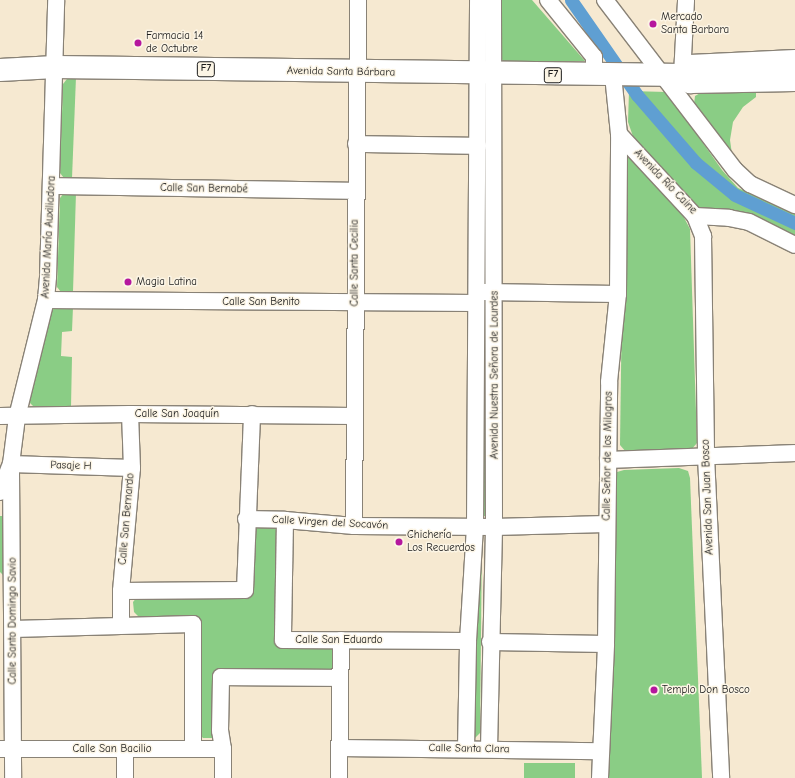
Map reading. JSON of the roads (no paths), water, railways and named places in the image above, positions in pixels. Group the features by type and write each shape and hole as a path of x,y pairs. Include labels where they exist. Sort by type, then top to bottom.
{"highway":[{"path":"673,75 690,66 795,61"},
{"name":"Avenida Santa Bárbara","path":"0,70 55,67 485,74 673,75 690,82 795,80"}],"street":[{"name":"Avenida María Auxiliadora","path":"0,492 11,464 17,417 46,300 52,186 56,0"},
{"name":"Calle Santa Cecilia","path":"354,526 358,0"},
{"name":"Avenida Nuestra Señora de Lourdes","path":"478,0 485,74 495,292 494,527 490,642 489,749"},
{"name":"Avenida Nuestra Señora de Lourdes","path":"466,749 468,641 475,527 478,146 493,0"},
{"path":"548,0 594,57 614,75 619,134"},
{"path":"604,0 673,75 735,170 750,184 795,205"},
{"path":"673,75 686,0"},
{"name":"Avenida Río Caine","path":"619,134 695,216 729,218 750,222 795,245"},
{"name":"Calle Señor de los Milagros","path":"600,778 600,750 606,644 606,524 609,382 618,294 619,134"},
{"path":"356,144 478,146"},
{"name":"Calle San Bernabé","path":"52,186 356,191"},
{"name":"Avenida San Juan Bosco","path":"695,216 703,236 706,456 721,778"},
{"name":"Calle San Benito","path":"46,300 355,302 476,297 495,292 618,294"},
{"name":"Calle San Joaquín","path":"0,416 17,417 130,414 354,416"},
{"name":"Calle San Bernardo","path":"121,624 121,590 132,468 130,414"},
{"path":"121,590 245,590 246,519 252,414"},
{"path":"608,460 795,453"},
{"name":"Pasaje H","path":"11,464 132,468"},
{"name":"Calle Santo Domingo Savio","path":"11,464 13,629 6,749 13,778"},
{"name":"Calle Virgen del Socavón","path":"246,519 285,520 354,526 494,527 606,524"},
{"name":"Calle San Eduardo","path":"285,520 283,640 468,641"},
{"path":"13,629 121,624 193,624 193,748"},
{"path":"339,778 341,640"},
{"path":"490,642 606,644"},
{"path":"223,778 224,749 220,731 221,677 340,678"},
{"path":"125,748 125,778"},
{"name":"Calle Santa Clara","path":"339,748 600,750"},
{"name":"Calle San Bacilio","path":"6,749 224,749"}],"waterway":[{"path":"571,0 637,95 696,163 735,195 795,223"}],"place":[{"name":"Mercado Santa Barbara","path":"653,24"},
{"name":"Farmacia 14 de Octubre","path":"138,43"},
{"name":"Magia Latina","path":"128,282"},
{"name":"Chichería Los Recuerdos","path":"399,542"},
{"name":"Templo Don Bosco","path":"654,690"}]}
